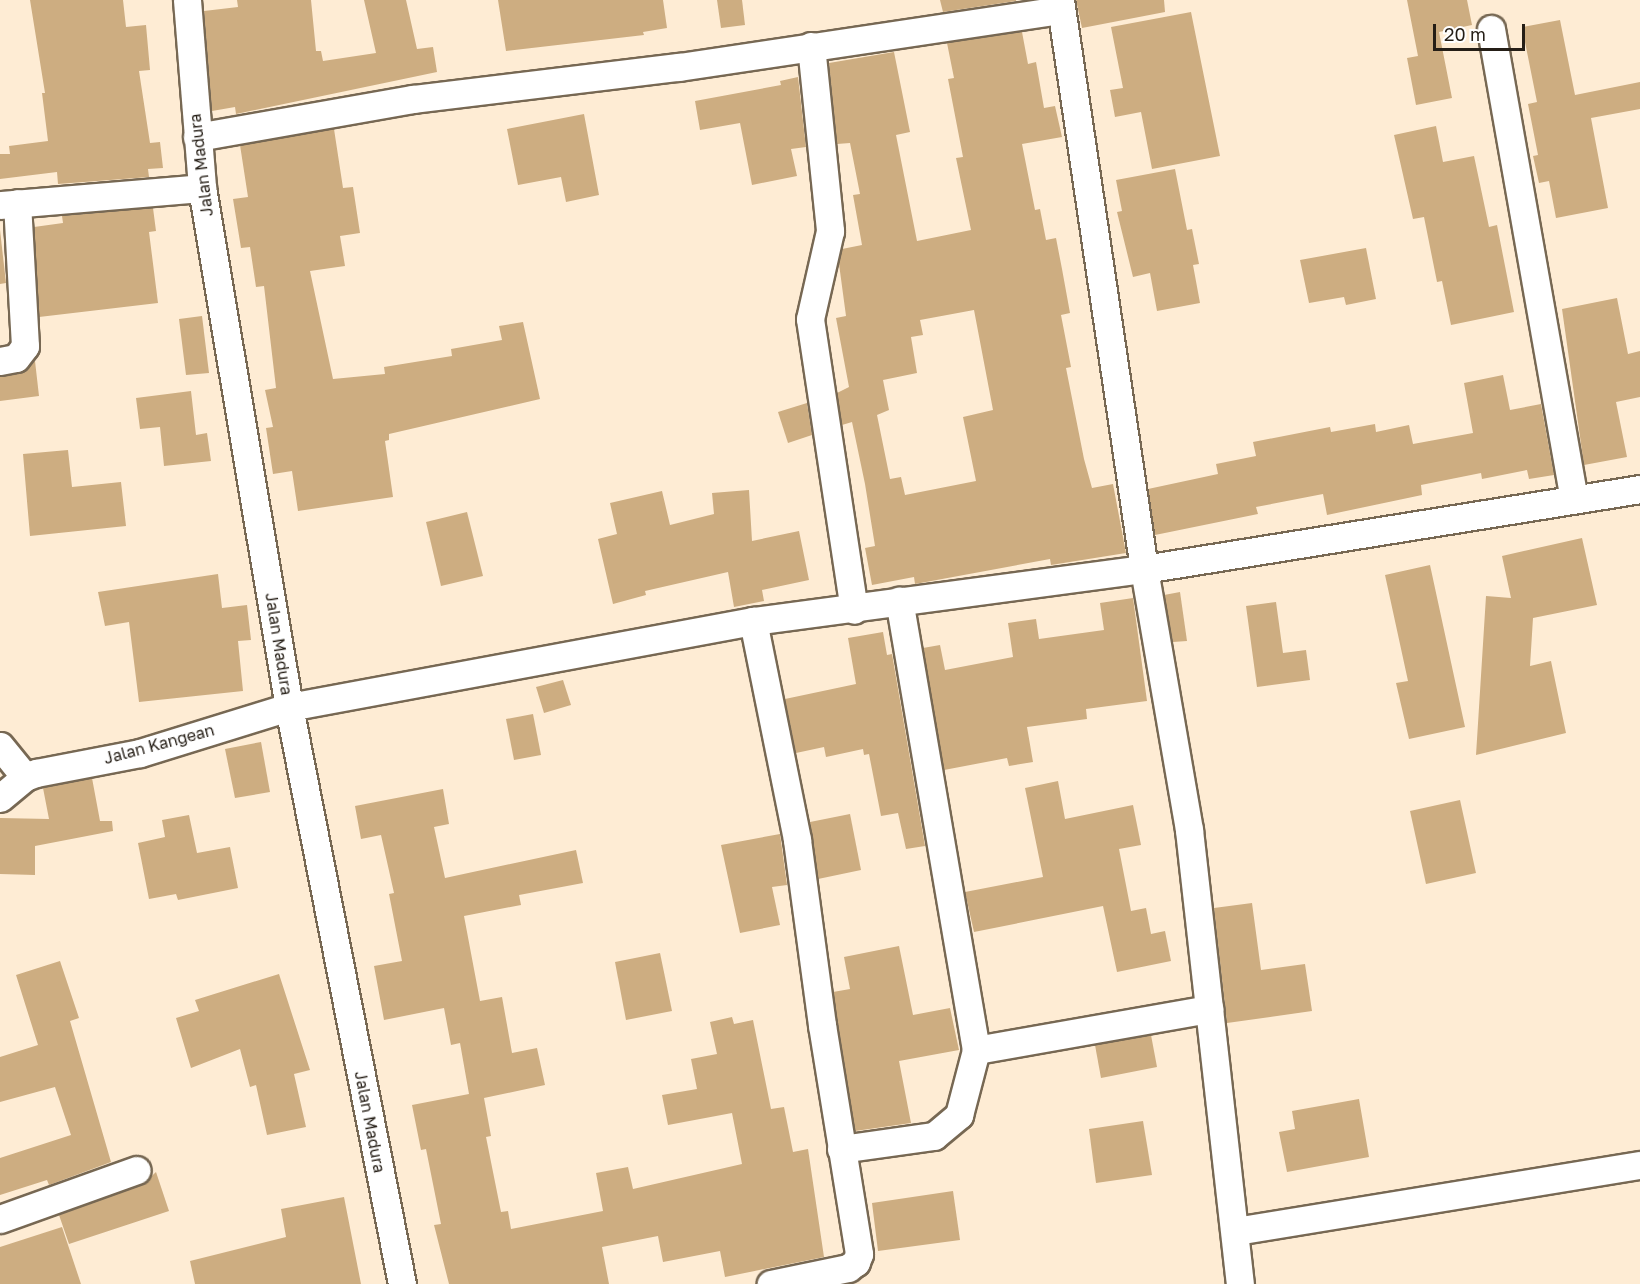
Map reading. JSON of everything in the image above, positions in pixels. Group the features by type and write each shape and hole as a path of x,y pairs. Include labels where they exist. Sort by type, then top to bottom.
{"street":[{"name":"Jalan Madura","path":"187,0 202,188 289,707 402,1284"},
{"path":"197,137 413,99 679,68 1061,5 1144,569 1189,830 1236,1231 1240,1284"},
{"path":"1491,29 1574,499"},
{"path":"811,46 830,231 810,319 854,610"},
{"path":"0,361 16,358 25,346 8,204 202,188"},
{"name":"Jalan Kangean","path":"0,798 25,777 140,753 289,707 753,621 854,610 1144,569 1640,489"},
{"path":"842,1149 934,1136 959,1115 976,1050 899,602"},
{"path":"753,621 797,840 859,1254 856,1262 834,1272 771,1284"},
{"path":"0,746 25,777"},
{"path":"976,1050 1209,1008"},
{"path":"1236,1231 1640,1165"},
{"path":"0,1219 137,1170"}],"building":[{"path":"30,0 123,0 126,27 146,25 150,70 139,71 150,143 160,142 163,168 148,169 149,177 58,184 57,172 0,179 0,154 10,154 9,146 48,141 42,93 45,93"},
{"path":"237,0 311,0 316,51 321,51 323,61 376,53 364,0 406,0 417,49 433,47 437,72 236,114 235,107 212,111 204,11 238,7"},
{"path":"498,0 663,0 667,28 643,32 644,35 506,51"},
{"path":"717,0 742,0 745,25 721,28"},
{"path":"940,0 1016,0 1016,1 943,12"},
{"path":"1076,0 1164,0 1165,12 1082,28"},
{"path":"1407,0 1467,0 1472,25 1439,32 1452,98 1416,105 1407,58 1418,56"},
{"path":"1191,12 1220,156 1152,169 1141,112 1115,117 1110,90 1123,88 1111,27"},
{"path":"1560,20 1575,95 1640,82 1640,109 1591,118 1608,208 1556,218 1549,181 1539,183 1533,156 1538,155 1528,104 1537,102 1522,27"},
{"path":"1022,32 1028,64 1036,62 1044,108 1055,106 1062,137 1022,144 1035,210 1040,209 1046,240 1056,238 1070,313 1061,315 1071,367 1066,368 1084,459 1092,488 1113,484 1126,553 1051,565 1050,559 915,584 914,577 872,585 865,548 875,546 865,484 852,422 842,425 837,393 849,387 836,318 846,316 839,264 842,249 862,245 853,195 860,194 850,143 837,144 829,63 894,52 910,132 896,135 917,241 971,230 956,158 963,157 948,79 954,78 947,43","holes":["974,310 993,410 963,417 976,481 905,495 901,477 890,479 877,415 889,410 883,380 917,373 911,337 923,335 920,320"]},
{"path":"798,77 806,147 791,149 797,176 752,185 740,123 700,130 695,101 781,85 780,81"},
{"path":"584,114 599,195 566,202 561,177 518,185 507,129"},
{"path":"1436,126 1443,162 1474,156 1489,227 1497,225 1514,312 1451,325 1442,281 1437,282 1424,217 1413,219 1394,135"},
{"path":"334,129 343,188 353,187 360,233 340,236 345,266 310,271 333,379 385,374 384,367 452,356 451,349 502,340 499,326 523,322 540,399 389,434 389,440 385,441 393,497 298,511 292,471 273,474 266,428 273,427 265,390 276,388 264,286 256,287 250,247 241,248 233,199 248,197 240,145"},
{"path":"1175,169 1187,230 1192,229 1199,264 1193,265 1200,303 1157,311 1150,273 1133,277 1117,212 1122,211 1116,180"},
{"path":"153,208 156,231 149,232 158,303 39,317 34,227 63,223 62,216"},
{"path":"0,230 6,283 0,284"},
{"path":"1366,248 1376,299 1346,305 1344,297 1309,303 1300,260"},
{"path":"1617,298 1628,354 1640,351 1640,397 1616,402 1627,457 1584,465 1562,309"},
{"path":"202,316 209,373 186,375 179,319"},
{"path":"35,361 39,396 0,401 0,376 20,373"},
{"path":"1503,375 1510,410 1541,404 1554,475 1529,479 1527,470 1482,479 1481,473 1421,485 1422,495 1327,515 1323,494 1256,507 1258,514 1155,535 1148,489 1218,474 1216,464 1256,456 1253,442 1330,427 1331,432 1375,424 1376,432 1409,425 1413,444 1473,433 1464,383"},
{"path":"191,391 196,435 207,433 211,461 164,466 160,427 140,429 136,398"},
{"path":"807,403 812,435 788,443 778,412"},
{"path":"68,450 72,487 121,482 126,526 30,536 23,454"},
{"path":"749,490 752,541 799,531 809,580 762,590 764,601 734,607 728,572 645,591 646,595 613,604 598,539 617,534 610,503 662,491 670,525 714,514 712,493"},
{"path":"467,512 483,576 441,586 426,522"},
{"path":"1582,538 1597,605 1533,618 1530,666 1551,661 1566,733 1476,755 1486,596 1511,598 1502,556"},
{"path":"1430,565 1465,727 1409,739 1396,683 1408,681 1385,575"},
{"path":"218,574 222,608 247,605 251,640 238,641 243,691 139,702 129,622 105,626 98,592"},
{"path":"1180,592 1187,641 1173,642 1164,595"},
{"path":"1133,598 1147,701 1086,709 1087,719 1027,727 1033,762 1009,766 1007,758 944,770 923,648 940,645 945,670 1013,657 1008,623 1036,619 1039,639 1104,630 1100,603"},
{"path":"1276,602 1283,653 1306,650 1310,680 1257,687 1246,606"},
{"path":"883,632 887,655 892,654 925,846 906,849 898,813 881,816 869,754 864,755 863,749 826,757 824,747 796,753 785,699 856,684 848,638"},
{"path":"563,680 571,705 544,713 536,687"},
{"path":"533,714 541,755 514,760 506,719"},
{"path":"261,742 270,792 235,798 225,749"},
{"path":"92,778 100,821 112,821 113,831 35,846 35,875 0,874 0,818 49,819 43,788"},
{"path":"1058,781 1065,819 1133,805 1141,845 1119,849 1131,911 1146,908 1151,934 1165,931 1171,961 1117,972 1103,906 974,932 965,892 1043,877 1025,788"},
{"path":"443,789 449,824 434,827 445,878 576,850 583,883 519,895 521,905 464,916 480,1001 502,997 512,1053 537,1048 545,1085 484,1098 491,1136 486,1137 501,1212 508,1211 511,1229 603,1211 596,1173 628,1167 633,1189 742,1164 732,1113 668,1125 662,1095 697,1089 691,1059 717,1054 710,1022 732,1017 734,1024 753,1020 771,1109 784,1107 793,1152 808,1149 824,1257 725,1277 720,1251 663,1262 658,1236 602,1247 609,1284 449,1284 434,1225 441,1224 426,1149 421,1150 412,1105 469,1094 460,1043 451,1045 444,1008 384,1020 374,966 402,961 389,894 394,893 381,835 361,839 355,806"},
{"path":"1460,800 1476,873 1426,884 1410,811"},
{"path":"850,814 861,870 818,879 810,822"},
{"path":"189,815 197,853 230,847 238,888 178,900 176,894 149,899 138,843 165,837 162,820"},
{"path":"780,834 787,885 772,887 780,925 740,933 721,845"},
{"path":"1252,903 1261,970 1305,964 1312,1011 1227,1023 1214,908"},
{"path":"899,946 913,1015 950,1008 959,1050 899,1061 911,1123 855,1131 833,992 850,989 844,957"},
{"path":"660,953 672,1011 626,1020 615,962"},
{"path":"60,961 79,1018 70,1021 111,1162 49,1185 47,1180 0,1195 0,1158 71,1135 55,1087 0,1102 0,1057 38,1045 16,975"},
{"path":"279,974 310,1070 294,1074 306,1127 267,1135 256,1085 250,1087 240,1049 191,1068 176,1018 199,1011 195,1000"},
{"path":"1151,1035 1157,1067 1101,1078 1095,1045"},
{"path":"1359,1099 1369,1157 1287,1172 1279,1132 1295,1129 1292,1111"},
{"path":"1143,1121 1152,1175 1096,1183 1089,1129"},
{"path":"156,1172 169,1211 69,1244 59,1215 142,1185"},
{"path":"953,1191 960,1240 878,1251 872,1203"},
{"path":"344,1197 361,1284 195,1284 190,1261 286,1237 281,1209"},
{"path":"62,1227 81,1284 0,1284 0,1247"}]}
